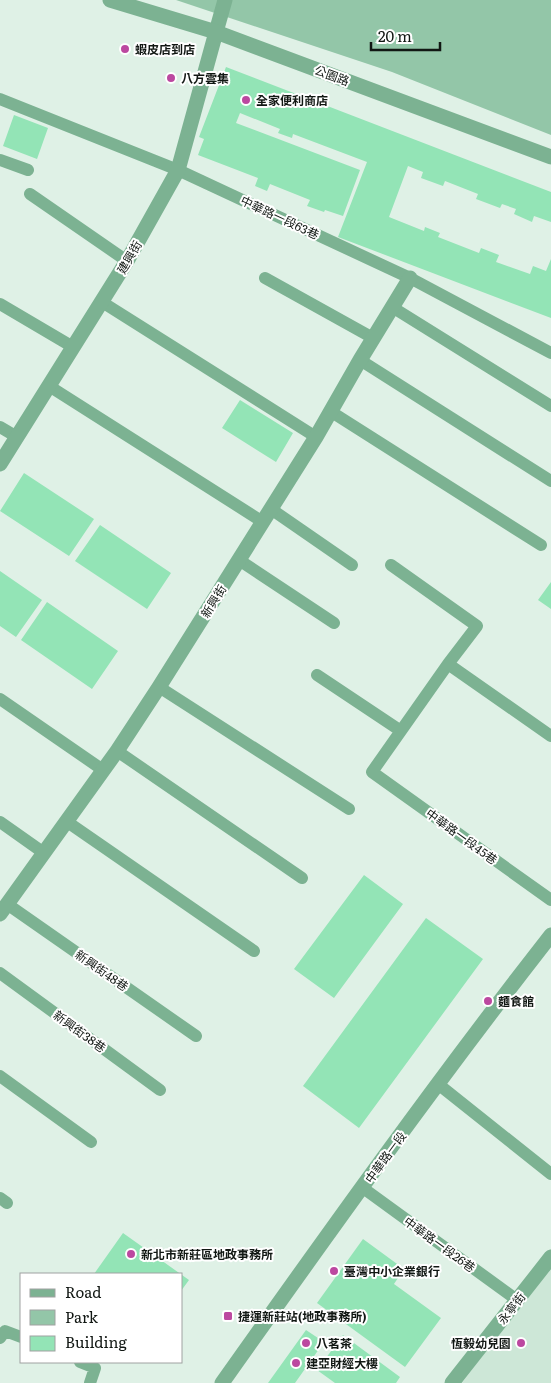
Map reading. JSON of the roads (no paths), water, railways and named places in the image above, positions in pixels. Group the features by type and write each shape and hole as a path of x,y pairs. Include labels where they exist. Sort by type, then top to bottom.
{"street":[{"name":"公園路","path":"110,0 216,32 551,157"},
{"name":"建興街","path":"0,464 127,261 178,170 224,0"},
{"name":"新興街","path":"2,911 117,751 159,687 316,437 410,278"},
{"name":"中華路一段","path":"222,1383 293,1282 438,1084 551,935"},
{"name":"永寧街","path":"452,1383 551,1257"}],"lane":[{"name":"中華路一段63巷","path":"0,99 178,170 410,278 551,353"},
{"path":"0,160 28,170"},
{"path":"30,194 127,261"},
{"path":"265,278 373,338"},
{"path":"102,302 316,437"},
{"path":"0,304 73,347"},
{"path":"392,307 551,406"},
{"path":"360,360 551,481"},
{"path":"49,386 263,522"},
{"path":"330,411 541,544"},
{"path":"0,428 17,437"},
{"path":"271,509 352,565"},
{"path":"239,560 334,623"},
{"path":"317,675 401,730 477,626 391,564"},
{"path":"448,664 551,736"},
{"path":"159,687 349,809"},
{"path":"0,699 103,770"},
{"name":"中華路一段45巷","path":"401,730 372,772 551,900"},
{"path":"117,751 302,878"},
{"path":"66,821 254,951"},
{"path":"0,822 44,853"},
{"name":"新興街48巷","path":"2,911 196,1036"},
{"name":"新興街38巷","path":"0,973 160,1090"},
{"path":"0,1076 91,1142"},
{"path":"438,1084 551,1174"},
{"name":"中華路一段26巷","path":"363,1188 517,1300"},
{"path":"0,1338 5,1330 20,1337"},
{"path":"82,1363 95,1368 90,1383"}],"place":[{"name":"蝦皮店到店","path":"125,49"},
{"name":"八方雲集","path":"171,78"},
{"name":"全家便利商店","path":"246,100"},
{"name":"麵食館","path":"488,1001"},
{"name":"新北市新莊區地政事務所","path":"131,1254"},
{"name":"臺灣中小企業銀行","path":"334,1271"},
{"name":"捷運新莊站(地政事務所)","path":"228,1316"},
{"name":"八茗茶","path":"306,1343"},
{"name":"恆毅幼兒園","path":"521,1343"},
{"name":"建亞財經大樓","path":"296,1363"}]}
